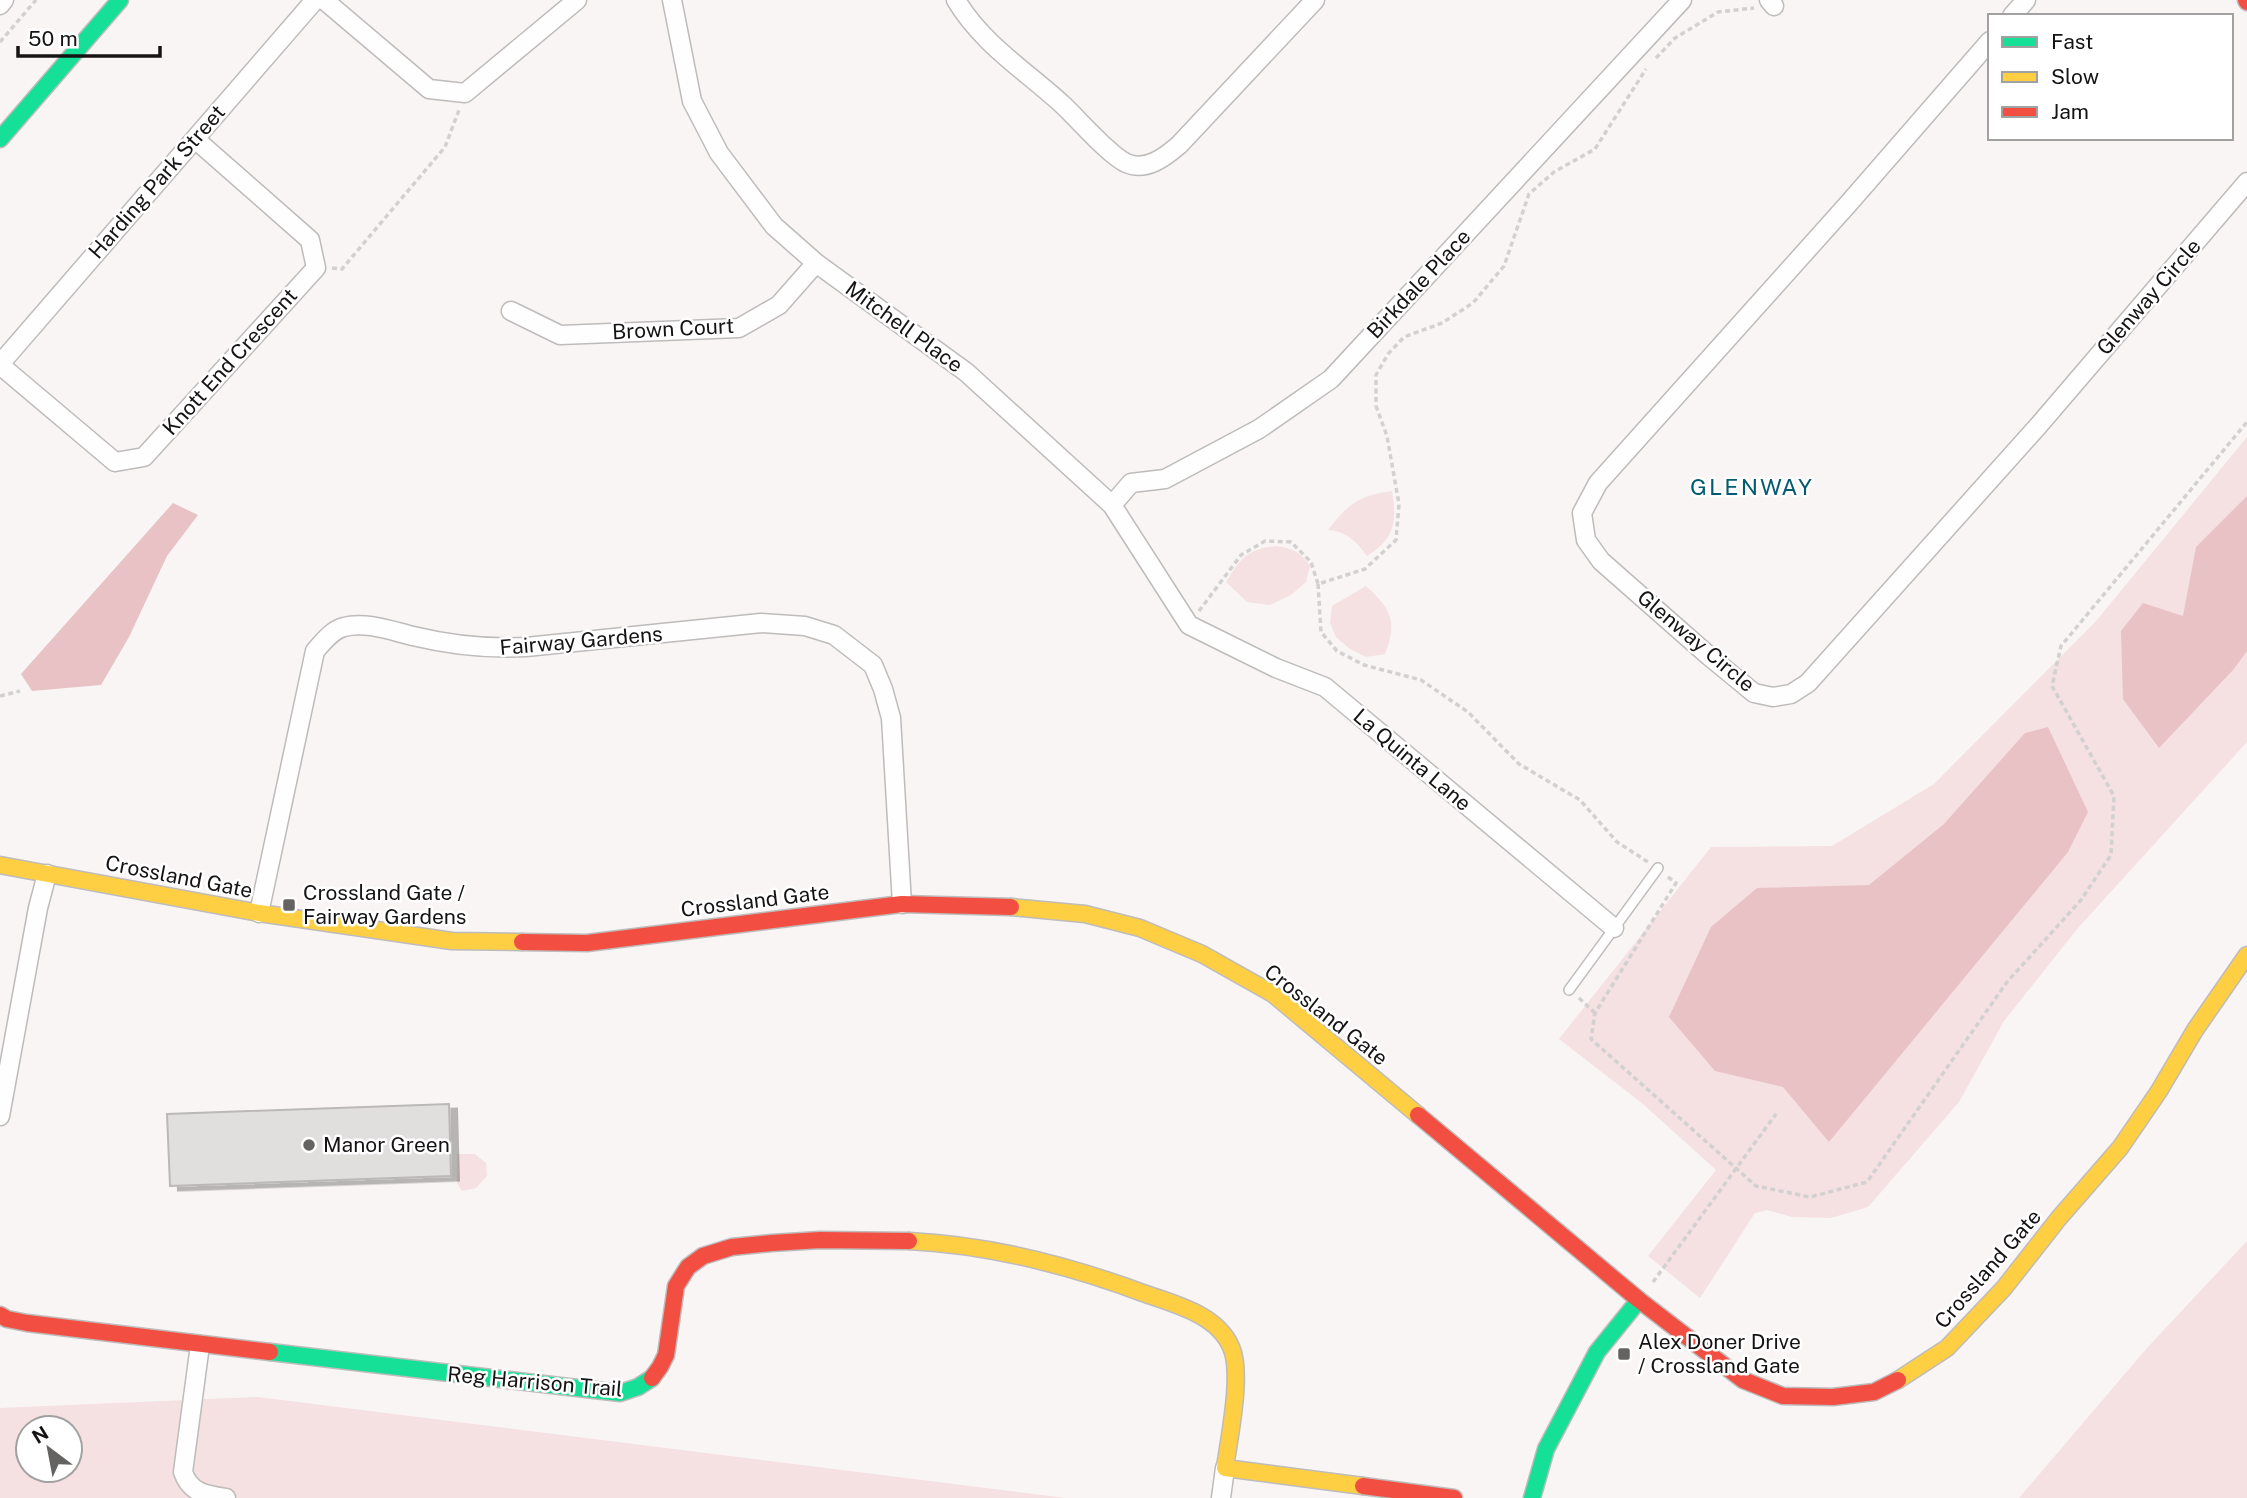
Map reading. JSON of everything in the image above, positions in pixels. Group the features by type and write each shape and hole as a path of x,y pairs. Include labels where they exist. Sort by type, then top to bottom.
{"street":[{"path":"0,5 4,0"},
{"path":"0,139 120,0"},
{"name":"Harding Park Street","path":"0,364 315,0"},
{"path":"324,0 429,89 465,93 577,0"},
{"name":"Mitchell Place","path":"672,0 692,101 719,153 774,226 816,263 966,372 1112,505 1189,625"},
{"path":"956,0 1001,53 1061,103 1101,143 1127,163 1145,166 1164,158 1179,145 1315,0"},
{"name":"Birkdale Place","path":"1112,505 1131,483 1165,479 1259,429 1331,379 1682,0"},
{"path":"2014,14 2026,0"},
{"name":"Glenway Circle","path":"1988,43 1598,483 1583,513 1586,540 1601,561 1754,693 1773,697 1791,694 1808,683 2039,425 2247,182"},
{"path":"195,139 310,240 316,268"},
{"name":"Brown Court","path":"511,311 560,335 739,328 779,305 816,263"},
{"name":"Knott End Crescent","path":"0,364 115,463 144,457 316,268"},
{"name":"Fairway Gardens","path":"259,913 315,651 329,635 344,627 383,626 412,636 490,649 761,623 806,626 834,635 873,666 891,718 902,904"},
{"name":"La Quinta Lane","path":"1189,625 1276,667 1325,687 1614,928"},
{"name":"Crossland Gate","path":"0,865 259,913 452,941 587,943 902,904 1014,907 1085,914 1140,928 1202,954 1273,994 1639,1300 1744,1380 1783,1396 1833,1396 1874,1392 1912,1372 1947,1348 2004,1287 2120,1148 2159,1091 2195,1030 2247,955"},
{"path":"0,1116 38,908 47,874"},
{"name":"Reg Harrison Trail","path":"0,1315 6,1319 27,1323 200,1345 620,1393 649,1383 658,1372 664,1361 674,1290 678,1280 697,1260 710,1253 757,1244 838,1238 954,1245 1005,1252 1103,1279 1191,1312 1217,1328 1228,1339 1235,1352 1237,1365 1225,1468"},
{"path":"1532,1498 1546,1449 1597,1352 1639,1300"},
{"path":"200,1345 183,1472 186,1481 198,1492 226,1498"},
{"path":"1221,1498 1225,1468 1454,1498"}],"lane":[{"path":"1569,990 1658,868"}],"path":[{"path":"0,42 36,0"},
{"path":"1318,584 1365,569 1396,540 1399,504 1387,436 1376,406 1376,375 1388,354 1404,337 1442,323 1474,303 1504,266 1529,194 1554,172 1595,149 1644,70 1675,38 1718,12 1771,3"},
{"path":"316,268 342,269 445,147 465,93"},
{"path":"1189,625 1241,555 1265,541 1290,542 1311,562 1318,584 1321,632 1337,651 1364,665 1421,680 1468,712 1519,764 1580,800 1617,842 1676,883 1595,1013 1591,1039 1756,1186 1810,1197 1867,1182 2007,982 2081,900 2111,855 2114,796 2052,686 2061,646 2247,422"},
{"path":"0,696 20,691"},
{"path":"1569,990 1595,1013"},
{"path":"1639,1300 1776,1114"}],"shaded area":[{"path":"2247,437 2247,742 2078,928 2004,1021 1959,1102 1868,1207 1831,1218 1792,1217 1767,1210 1755,1213 1700,1298 1648,1256 1716,1170 1643,1104 1559,1039 1711,847 1832,846 1934,784 2097,620"},
{"path":"1392,491 1392,529 1383,543 1367,556 1350,538 1340,532 1328,530 1342,513 1356,502 1371,495"},
{"path":"2247,496 2247,651 2233,670 2159,748 2123,699 2121,631 2143,603 2183,616 2196,547"},
{"path":"173,503 198,515 167,556 129,637 101,685 32,691 21,674"},
{"path":"1277,546 1300,554 1307,561 1310,566 1306,582 1291,595 1270,605 1247,602 1226,582 1246,556"},
{"path":"1366,586 1390,616 1391,633 1385,654 1366,657 1350,649 1336,637 1330,623 1332,606"},
{"path":"2048,727 2088,812 2068,852 1829,1142 1783,1087 1715,1071 1669,1017 1711,927 1757,888 1869,885 1944,824 2025,733"},
{"path":"457,1154 475,1154 486,1163 487,1176 476,1188 462,1191 457,1183"},
{"path":"2247,1241 2247,1498 2019,1498 2147,1348"},
{"path":"258,1397 1065,1498 0,1498 0,1408"}],"building":[{"name":"Manor Green","path":"449,1104 451,1176 170,1186 167,1114"}],"traffic: fast":[{"path":"0,139 120,0"},
{"path":"1532,1498 1546,1449 1597,1352 1639,1300"},
{"path":"270,1352 620,1393 638,1387 652,1378"}],"traffic: slow":[{"path":"0,865 259,913 452,941 522,942"},
{"path":"1011,907 1085,914 1140,928 1202,954 1273,994 1418,1115"},
{"path":"1898,1380 1947,1348 2004,1288 2059,1218 2120,1148 2159,1091 2195,1030 2247,955"},
{"path":"909,1241 969,1247 1057,1265 1168,1301 1205,1318 1224,1336 1234,1358 1234,1406 1225,1468 1363,1486"}],"traffic: jam":[{"path":"522,942 587,943 902,904 1011,907"},
{"path":"1418,1115 1639,1300 1743,1380 1783,1396 1833,1397 1874,1392 1898,1380"},
{"path":"652,1378 666,1355 676,1286 688,1267 703,1256 732,1247 772,1243 820,1240 909,1241"},
{"path":"0,1315 27,1323 270,1352"},
{"path":"1363,1486 1454,1498"}],"place":[{"name":"Crossland Gate / Fairway Gardens","path":"289,905"},
{"name":"Manor Green","path":"309,1145"},
{"name":"Alex Doner Drive / Crossland Gate","path":"1624,1354"}],"district":[{"name":"GLENWAY","path":"1752,487"}]}
